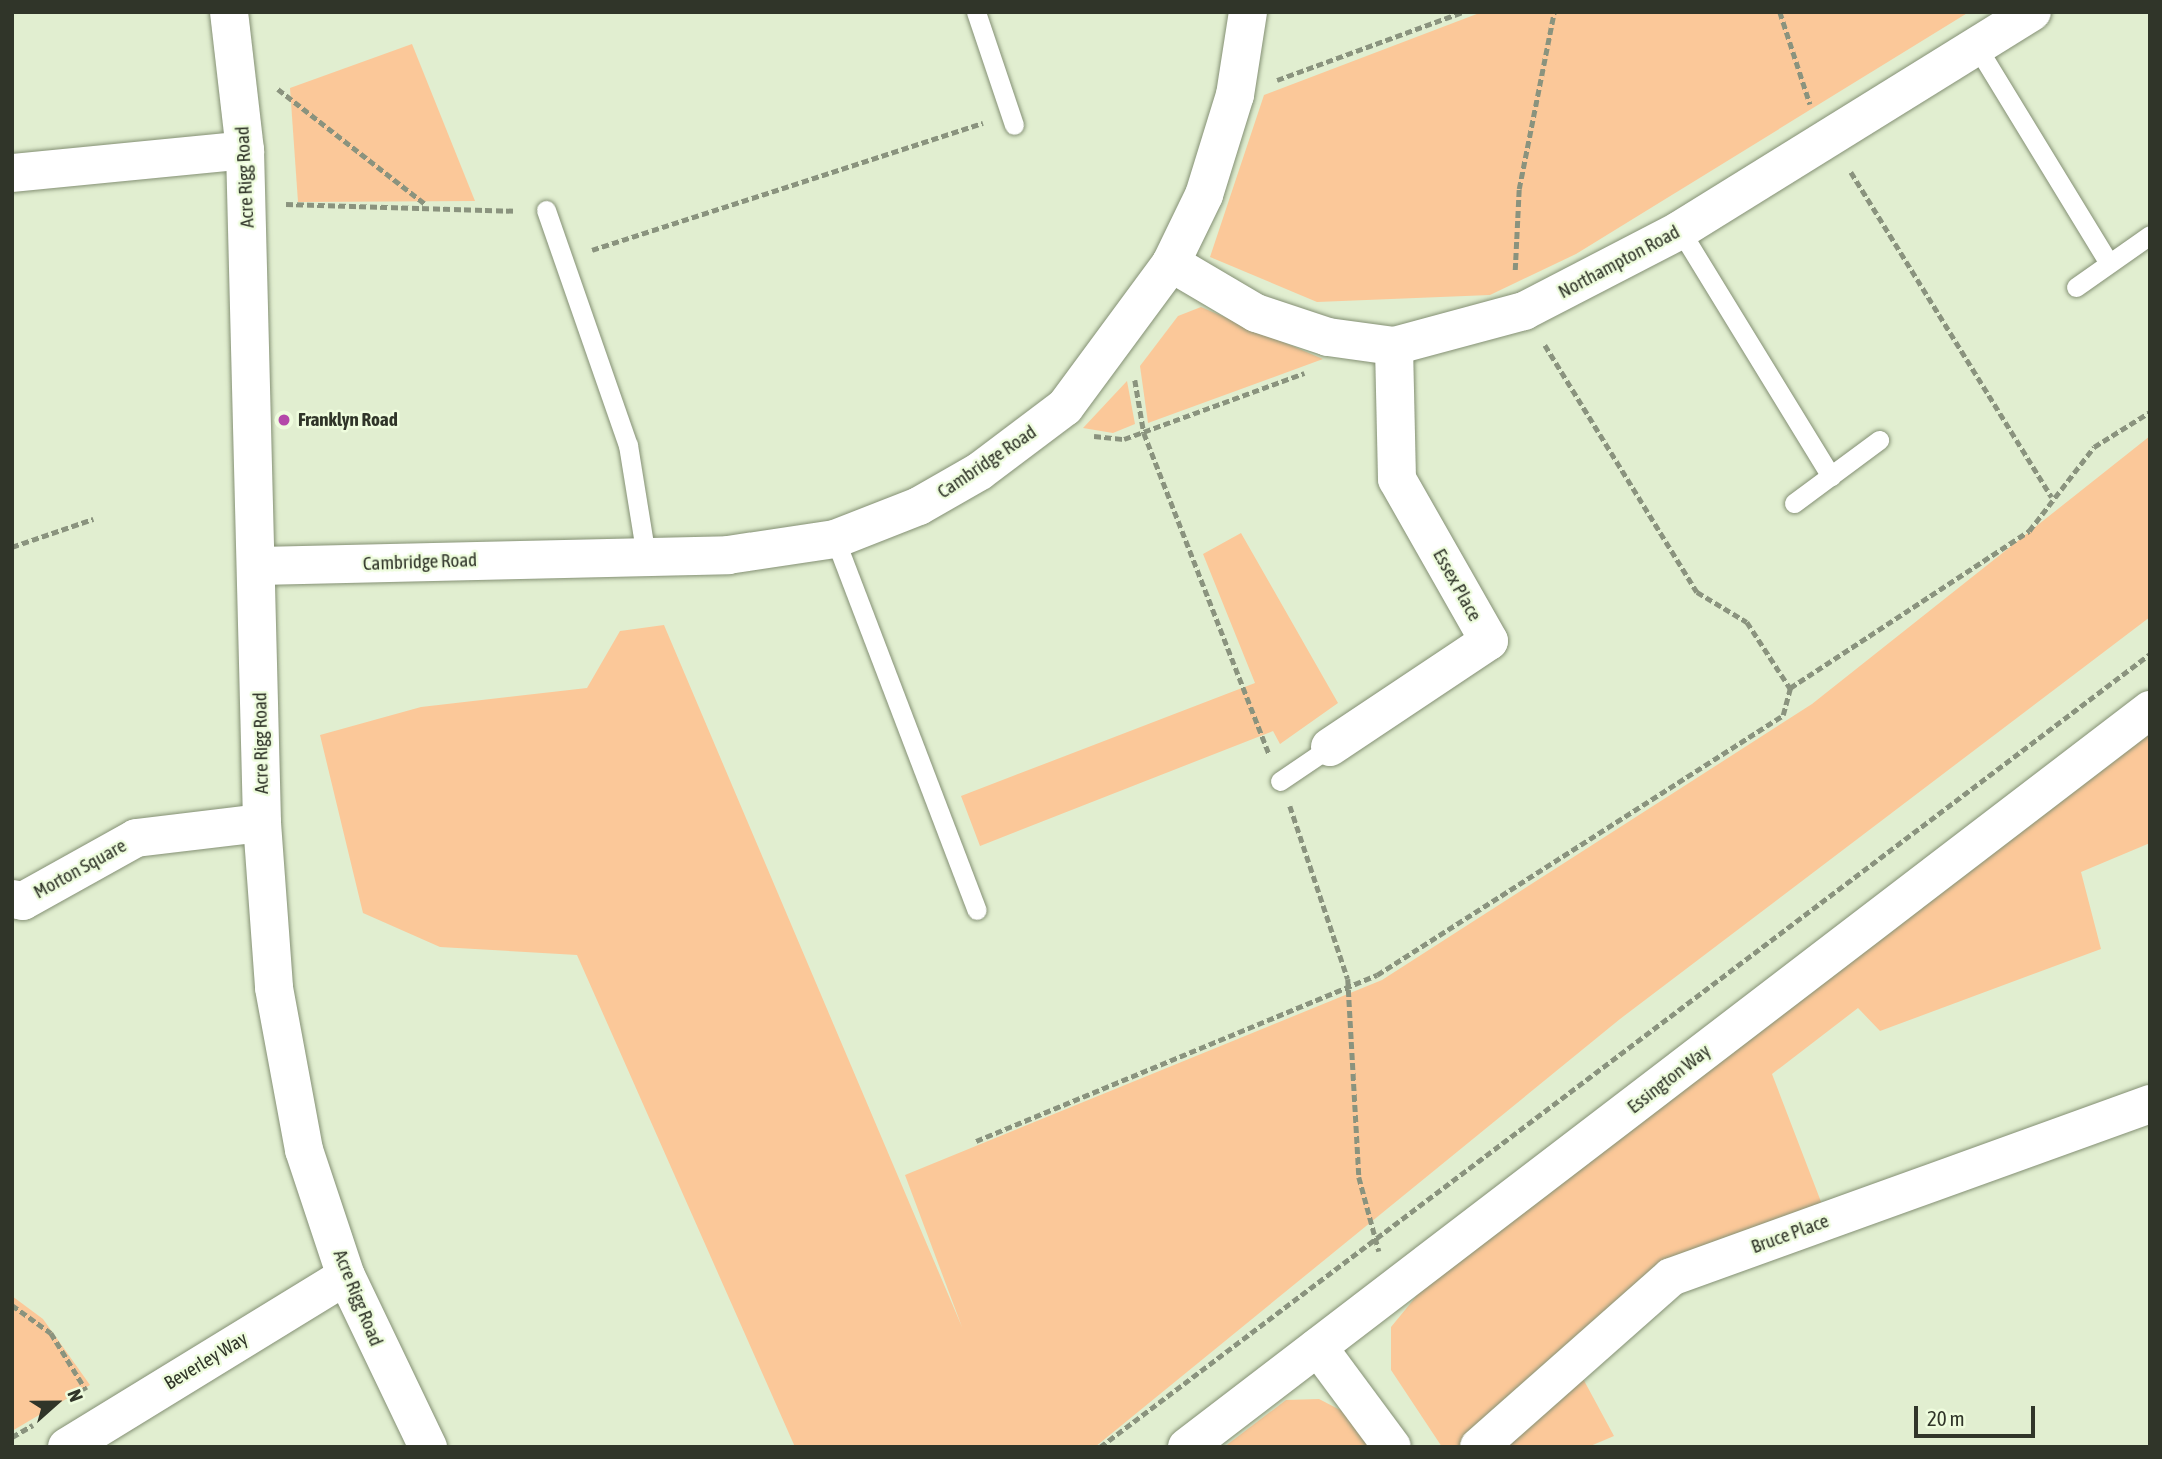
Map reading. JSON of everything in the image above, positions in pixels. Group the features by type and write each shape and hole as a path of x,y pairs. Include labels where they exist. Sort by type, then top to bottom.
{"street":[{"name":"Acre Rigg Road","path":"229,12 245,150 259,566 262,823 274,988 297,1110 346,1276 428,1447"},
{"name":"Cambridge Road","path":"259,566 728,555 835,539 919,506 1047,421 1088,382 1171,264 1204,195 1235,94 1248,12"},
{"name":"Northampton Road","path":"1171,264 1256,313 1378,344 1524,311 1680,230 1828,135 2032,12"},
{"path":"12,173 245,150"},
{"name":"Essex Place","path":"1330,747 1489,641 1397,479 1378,344"},
{"name":"Essington Way","path":"1187,1447 2150,710"},
{"name":"Morton Square","path":"16,902 136,838 262,823"},
{"name":"Bruce Place","path":"1479,1447 1671,1277 2150,1104"},
{"name":"Beverley Way","path":"67,1447 346,1276"},
{"path":"1318,1347 1392,1447"}],"lane":[{"path":"976,12 1012,119"},
{"path":"1977,47 2109,264"},
{"path":"546,210 628,445 646,556"},
{"path":"1680,230 1831,476"},
{"path":"2076,287 2150,235"},
{"path":"1794,503 1879,440"},
{"path":"835,539 977,910"},
{"path":"1280,781 1330,747"}],"path":[{"path":"1235,94 1463,12"},
{"path":"1554,12 1514,230 1524,311 1697,592 1747,622 1790,688"},
{"path":"1780,12 1793,63 1828,135 2052,497"},
{"path":"278,89 425,204"},
{"path":"565,261 1012,119"},
{"path":"286,204 425,204 546,210"},
{"path":"1047,421 1124,439 1378,344"},
{"path":"976,1141 1377,975 1783,715 1790,688 2029,531 2052,497 2094,447 2150,412"},
{"path":"12,547 93,519"},
{"path":"1100,1447 2150,654"},
{"path":"12,1305 51,1333 107,1422"}],"shaded area":[{"path":"1482,12 1969,12 1576,254 1490,295 1317,302 1210,257 1264,95"},
{"path":"412,44 475,201 298,202 290,88"},
{"path":"1201,307 1323,359 1148,423 1140,366 1178,316"},
{"path":"1127,381 1135,424 1113,433 1083,428"},
{"path":"2150,436 2150,617 1620,1019 1095,1447 795,1447 577,955 440,947 363,913 320,735 421,707 587,688 620,631 664,625 962,1327 905,1175 1382,980 1812,704"},
{"path":"1241,533 1338,703 1280,744 1273,731 980,846 961,796 1255,683 1203,554"},
{"path":"2150,734 2150,843 2081,872 2101,949 1880,1031 1858,1008 1772,1074 1828,1220 1567,1349 1614,1436 1588,1447 1442,1447 1391,1370 1391,1327 1419,1293"},
{"path":"12,1296 43,1319 90,1385 12,1431"},
{"path":"1319,1399 1346,1413 1372,1447 1224,1447 1286,1400"}],"place":[{"name":"Franklyn Road","path":"284,420"}]}
